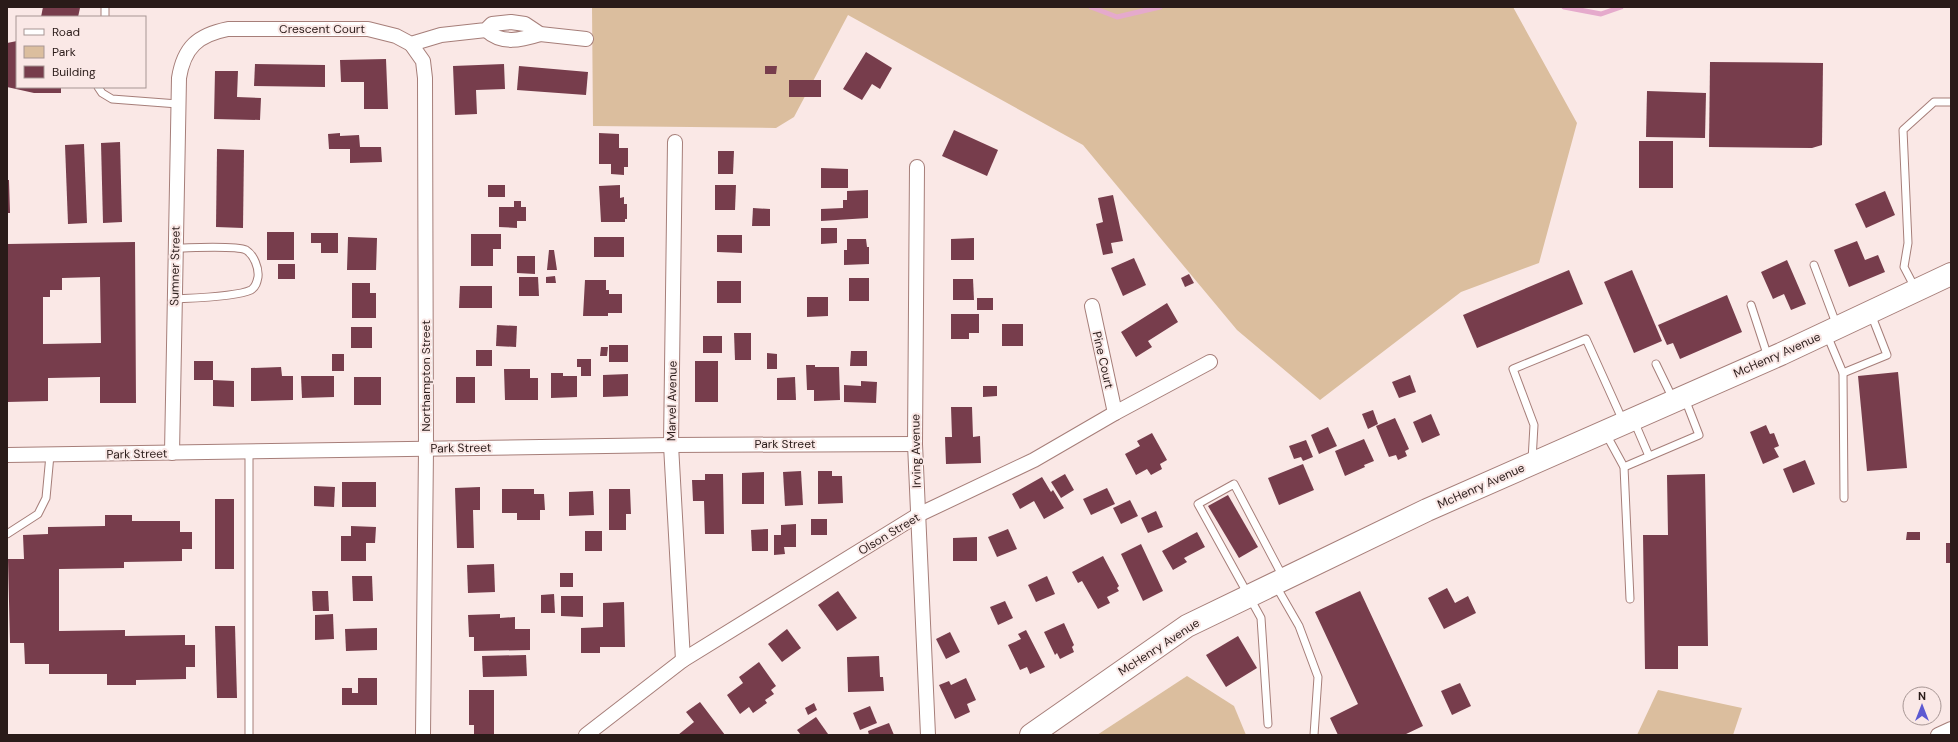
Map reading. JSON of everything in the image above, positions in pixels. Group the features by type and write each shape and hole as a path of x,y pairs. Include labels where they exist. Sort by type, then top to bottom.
{"main road":[{"name":"McHenry Avenue","path":"1031,735 1187,626 1427,510 1769,359 1951,274"}],"street":[{"path":"411,44 441,35 486,30 492,24 511,22 525,24 540,34"},
{"name":"Crescent Court","path":"179,78 184,58 197,41 208,34 228,29 368,29 396,36 411,44"},
{"path":"486,30 493,37 510,40 520,40 540,34 586,39"},
{"name":"Northampton Street","path":"411,44 423,61 426,78 426,449 423,735"},
{"name":"Sumner Street","path":"172,454 179,78"},
{"name":"Marvel Avenue","path":"675,142 672,445 683,660"},
{"name":"Irving Avenue","path":"917,167 915,444 928,735"},
{"name":"Pine Court","path":"1092,306 1115,413"},
{"name":"Olson Street","path":"586,735 683,660 918,515 1034,460 1115,413 1210,362"},
{"name":"Park Street","path":"7,455 172,454 672,445 915,444"},
{"path":"1938,735 1951,729"}],"lane":[{"path":"99,88 102,93 112,99 178,104"},
{"path":"1917,291 1904,267 1908,243 1903,130 1934,102 1951,102"},
{"path":"174,299 234,293 252,289 257,284 258,273 256,262 251,254 241,248 175,248"},
{"path":"1814,265 1843,373 1844,498"},
{"path":"1751,305 1769,359"},
{"path":"1843,373 1887,355 1871,312"},
{"path":"1532,464 1534,425 1513,369 1586,339 1620,425 1624,467 1630,599"},
{"path":"1624,467 1699,435 1679,399 1656,364"},
{"path":"1620,425 1649,456"},
{"path":"249,452 249,735"},
{"path":"7,534 38,514 46,498 50,455"},
{"path":"1268,724 1261,618 1198,504 1234,484 1299,626 1318,677 1314,735"}],"green space":[{"path":"592,7 1513,7 1577,123 1539,263 1461,292 1320,400 1237,330 1083,145 848,15 794,117 776,128 593,126"},
{"path":"1187,676 1234,706 1246,735 1097,735"},
{"path":"1658,690 1742,708 1733,735 1637,735"}],"building":[{"path":"43,7 80,8 78,16 41,16"},
{"path":"16,41 16,88 61,88 61,93 34,93 7,87 7,43"},
{"path":"866,52 892,68 880,89 872,84 862,100 843,89"},
{"path":"386,59 388,109 364,109 364,82 341,82 340,60"},
{"path":"1710,62 1823,63 1822,145 1812,148 1709,147"},
{"path":"255,64 325,65 325,87 254,86"},
{"path":"504,64 505,89 476,90 477,114 455,115 453,66"},
{"path":"519,66 588,72 586,95 517,90"},
{"path":"765,66 777,66 776,74 765,74"},
{"path":"215,71 238,71 237,97 261,98 260,120 214,119"},
{"path":"789,80 821,80 821,97 789,97"},
{"path":"1647,91 1706,93 1705,138 1646,137"},
{"path":"954,130 998,150 987,176 942,156"},
{"path":"340,133 340,136 359,135 360,147 381,147 382,162 350,163 350,149 329,149 328,134"},
{"path":"599,133 619,134 619,148 628,148 628,167 624,167 624,175 611,174 611,164 599,164"},
{"path":"1639,141 1673,141 1673,188 1639,188"},
{"path":"120,142 122,222 103,223 101,143"},
{"path":"84,144 87,223 68,224 65,145"},
{"path":"217,149 244,150 243,228 216,227"},
{"path":"718,151 734,151 733,174 718,174"},
{"path":"821,168 848,169 848,188 821,188"},
{"path":"7,180 9,180 10,213 7,213"},
{"path":"488,185 505,185 505,197 488,197"},
{"path":"620,185 620,198 624,197 624,204 627,204 627,219 625,219 625,222 601,222 599,186"},
{"path":"715,185 736,185 735,210 715,210"},
{"path":"868,190 868,218 821,221 821,209 843,208 843,200 847,200 847,191"},
{"path":"1885,191 1895,215 1866,228 1855,204"},
{"path":"1113,195 1123,241 1111,243 1113,253 1103,255 1096,224 1103,222 1098,198"},
{"path":"514,201 521,201 521,207 526,207 526,221 517,221 517,228 499,227 499,207 514,207"},
{"path":"753,208 770,209 770,226 752,226"},
{"path":"821,228 837,228 837,243 821,244"},
{"path":"267,232 294,232 294,260 267,260"},
{"path":"311,233 338,233 338,253 321,253 321,243 311,243"},
{"path":"471,234 501,234 501,249 493,249 493,266 471,266"},
{"path":"717,235 742,235 742,253 717,252"},
{"path":"348,237 377,238 376,270 347,270"},
{"path":"594,237 624,237 624,257 594,257"},
{"path":"974,238 974,260 951,260 951,239"},
{"path":"847,239 866,239 867,247 869,247 869,264 844,265 844,250 847,250"},
{"path":"1857,241 1865,260 1878,255 1885,272 1849,287 1834,250"},
{"path":"135,242 136,403 100,403 100,377 48,378 48,401 7,402 7,244","holes":["100,277 101,343 43,344 43,297 50,297 50,290 62,290 62,278"]},
{"path":"549,250 554,250 557,270 547,270"},
{"path":"517,256 535,256 535,274 517,273"},
{"path":"1134,258 1146,285 1123,296 1111,268"},
{"path":"1787,260 1806,304 1791,310 1784,294 1773,299 1761,272"},
{"path":"278,264 295,264 295,279 278,279"},
{"path":"1569,270 1583,304 1477,348 1463,315"},
{"path":"1632,270 1662,341 1634,353 1604,282"},
{"path":"1189,274 1194,283 1185,287 1181,278"},
{"path":"555,276 556,283 546,283 546,277"},
{"path":"519,277 538,277 539,296 519,296"},
{"path":"849,278 869,278 869,301 849,301"},
{"path":"953,279 973,279 974,300 953,300"},
{"path":"585,280 606,280 606,290 609,290 609,294 622,294 622,313 608,313 608,316 583,316"},
{"path":"717,281 741,281 741,303 717,303"},
{"path":"352,283 370,283 370,293 376,293 376,318 352,318"},
{"path":"460,286 492,286 492,308 459,308"},
{"path":"1727,295 1742,332 1680,359 1673,343 1667,345 1658,325"},
{"path":"807,297 828,297 828,316 807,317"},
{"path":"977,298 993,298 993,310 977,310"},
{"path":"1167,303 1178,322 1148,341 1152,347 1136,357 1121,332"},
{"path":"951,314 979,314 979,333 969,333 969,339 951,339"},
{"path":"1002,324 1023,324 1023,346 1002,346"},
{"path":"497,325 517,326 516,347 496,346"},
{"path":"351,327 372,327 372,348 351,348"},
{"path":"734,333 751,333 751,360 735,360"},
{"path":"703,336 722,336 722,353 703,353"},
{"path":"609,345 628,345 628,362 609,362"},
{"path":"601,347 608,347 607,356 600,356"},
{"path":"476,350 492,350 492,366 476,366"},
{"path":"851,351 867,351 867,366 850,366"},
{"path":"767,353 777,354 777,369 767,369"},
{"path":"332,354 344,354 344,371 332,371"},
{"path":"577,359 591,359 591,376 581,376 581,367 577,367"},
{"path":"194,361 213,361 213,380 194,380"},
{"path":"695,361 718,361 718,402 695,402"},
{"path":"806,365 815,365 815,367 839,367 840,400 814,401 814,390 807,390"},
{"path":"281,367 282,376 293,376 293,400 251,401 251,368"},
{"path":"504,369 530,369 530,378 538,378 538,400 505,400"},
{"path":"1898,372 1907,468 1867,471 1858,376"},
{"path":"551,373 563,373 563,376 577,376 577,397 551,398"},
{"path":"628,374 628,396 603,397 603,375"},
{"path":"1410,375 1416,392 1399,398 1392,382"},
{"path":"301,376 334,376 334,397 302,398"},
{"path":"354,377 381,377 381,405 354,405"},
{"path":"456,377 475,377 475,403 456,403"},
{"path":"795,377 796,400 777,400 777,378"},
{"path":"213,380 234,381 234,407 213,406"},
{"path":"861,381 877,382 876,403 844,402 844,385 861,386"},
{"path":"983,386 997,386 997,396 983,397"},
{"path":"951,407 972,407 973,437 980,436 981,463 946,464 945,437 952,437"},
{"path":"1373,410 1378,424 1368,429 1362,414"},
{"path":"1431,414 1440,435 1422,443 1413,422"},
{"path":"1395,418 1409,449 1405,451 1407,456 1398,460 1396,455 1389,457 1376,426"},
{"path":"1766,425 1770,434 1774,433 1779,446 1774,448 1779,457 1763,464 1750,432"},
{"path":"1328,427 1337,446 1319,454 1311,435"},
{"path":"1152,433 1167,460 1160,464 1162,469 1151,475 1147,469 1136,475 1125,454 1140,446 1137,441"},
{"path":"1364,439 1374,461 1345,476 1335,451"},
{"path":"1306,440 1313,457 1303,461 1301,457 1294,459 1289,446"},
{"path":"1805,460 1815,484 1793,493 1783,469"},
{"path":"1303,464 1314,490 1279,505 1268,478"},
{"path":"801,471 803,505 785,506 783,472"},
{"path":"818,471 832,471 832,476 842,476 843,503 818,504"},
{"path":"764,472 764,504 742,504 742,473"},
{"path":"705,474 723,474 724,534 705,534 704,501 693,501 692,480 705,480"},
{"path":"1065,474 1074,490 1061,498 1051,482"},
{"path":"1705,474 1708,646 1678,646 1678,669 1645,669 1643,535 1668,535 1667,475"},
{"path":"1042,477 1051,492 1053,490 1064,508 1044,519 1034,501 1020,509 1012,494"},
{"path":"342,482 376,482 376,507 342,507"},
{"path":"314,486 335,487 334,507 314,506"},
{"path":"480,487 480,510 473,510 474,548 457,548 455,488"},
{"path":"1107,488 1115,504 1091,515 1083,499"},
{"path":"502,489 534,489 534,494 544,494 545,510 540,510 540,520 517,520 517,513 502,513"},
{"path":"609,489 630,489 631,514 626,514 626,530 609,530"},
{"path":"593,491 594,515 569,516 569,492"},
{"path":"1228,495 1258,547 1239,558 1208,506"},
{"path":"215,499 234,499 234,569 215,569"},
{"path":"1130,500 1138,516 1121,524 1113,508"},
{"path":"1156,511 1163,527 1148,533 1141,518"},
{"path":"105,515 132,515 132,521 180,521 180,532 192,532 192,549 182,549 182,561 124,562 124,568 59,569 59,631 125,630 125,636 185,635 185,645 195,645 195,667 186,667 186,679 136,680 136,685 107,685 107,674 49,674 49,664 25,664 24,643 10,643 8,559 24,559 23,535 48,534 48,527 105,526"},
{"path":"811,519 827,519 827,535 811,535"},
{"path":"796,524 796,547 784,547 785,554 774,555 774,535 781,535 781,525"},
{"path":"351,526 376,527 375,543 366,543 366,561 341,561 341,536 351,536"},
{"path":"768,529 768,551 752,551 751,530"},
{"path":"1008,529 1017,549 997,557 988,537"},
{"path":"585,531 602,531 602,551 585,551"},
{"path":"1197,532 1205,547 1184,558 1187,562 1173,570 1162,551"},
{"path":"1907,532 1920,532 1920,540 1906,540"},
{"path":"977,537 977,561 953,561 953,538"},
{"path":"1946,543 1951,543 1951,563 1946,563"},
{"path":"1141,544 1163,591 1143,601 1121,554"},
{"path":"1103,556 1119,586 1117,588 1119,591 1107,597 1110,603 1098,609 1082,581 1078,583 1072,572"},
{"path":"494,564 495,592 468,593 467,565"},
{"path":"560,573 573,573 573,587 560,587"},
{"path":"352,576 372,576 373,601 353,601"},
{"path":"1047,576 1055,594 1036,602 1028,585"},
{"path":"1447,588 1455,603 1468,596 1476,613 1444,629 1428,598"},
{"path":"312,591 328,591 329,611 313,611"},
{"path":"838,591 857,618 837,631 818,605"},
{"path":"1360,591 1423,726 1404,735 1338,735 1330,718 1358,704 1315,612"},
{"path":"554,594 555,613 541,613 541,595"},
{"path":"561,596 583,596 583,617 561,616"},
{"path":"1005,601 1013,618 998,625 990,607"},
{"path":"624,602 625,647 600,647 600,653 581,653 581,628 603,627 603,603"},
{"path":"333,614 334,639 315,640 315,615"},
{"path":"500,614 500,618 515,617 515,629 530,629 530,650 474,651 474,637 469,637 468,615"},
{"path":"1064,623 1074,645 1072,647 1074,652 1060,659 1057,653 1055,655 1044,632"},
{"path":"215,626 235,626 237,698 217,698"},
{"path":"377,628 377,650 346,651 345,629"},
{"path":"787,629 801,648 782,662 768,644"},
{"path":"1026,630 1045,667 1030,674 1027,667 1020,670 1008,645 1021,639 1018,634"},
{"path":"950,632 960,652 946,659 936,639"},
{"path":"1238,636 1257,668 1226,687 1206,655"},
{"path":"526,655 527,676 483,677 482,656"},
{"path":"879,656 880,677 883,677 884,691 848,692 847,657"},
{"path":"759,662 776,686 771,690 774,694 765,700 767,703 753,713 749,707 740,714 727,695 743,683 739,677"},
{"path":"358,678 377,678 377,705 342,705 342,688 352,688 352,693 358,693"},
{"path":"966,678 976,700 967,704 970,712 955,719 939,685 949,681 951,685"},
{"path":"1460,683 1471,706 1452,715 1441,691"},
{"path":"469,690 494,690 494,735 474,735 474,725 469,725"},
{"path":"700,702 725,735 678,735 694,722 686,712"},
{"path":"814,703 817,710 808,715 805,708"},
{"path":"870,706 877,723 860,730 853,713"},
{"path":"816,717 828,734 801,735 797,730"},
{"path":"889,723 894,735 869,735 868,731"}],"waterway":[{"path":"1091,7 1117,17 1160,7"},
{"path":"1564,7 1601,14 1621,7"}]}
